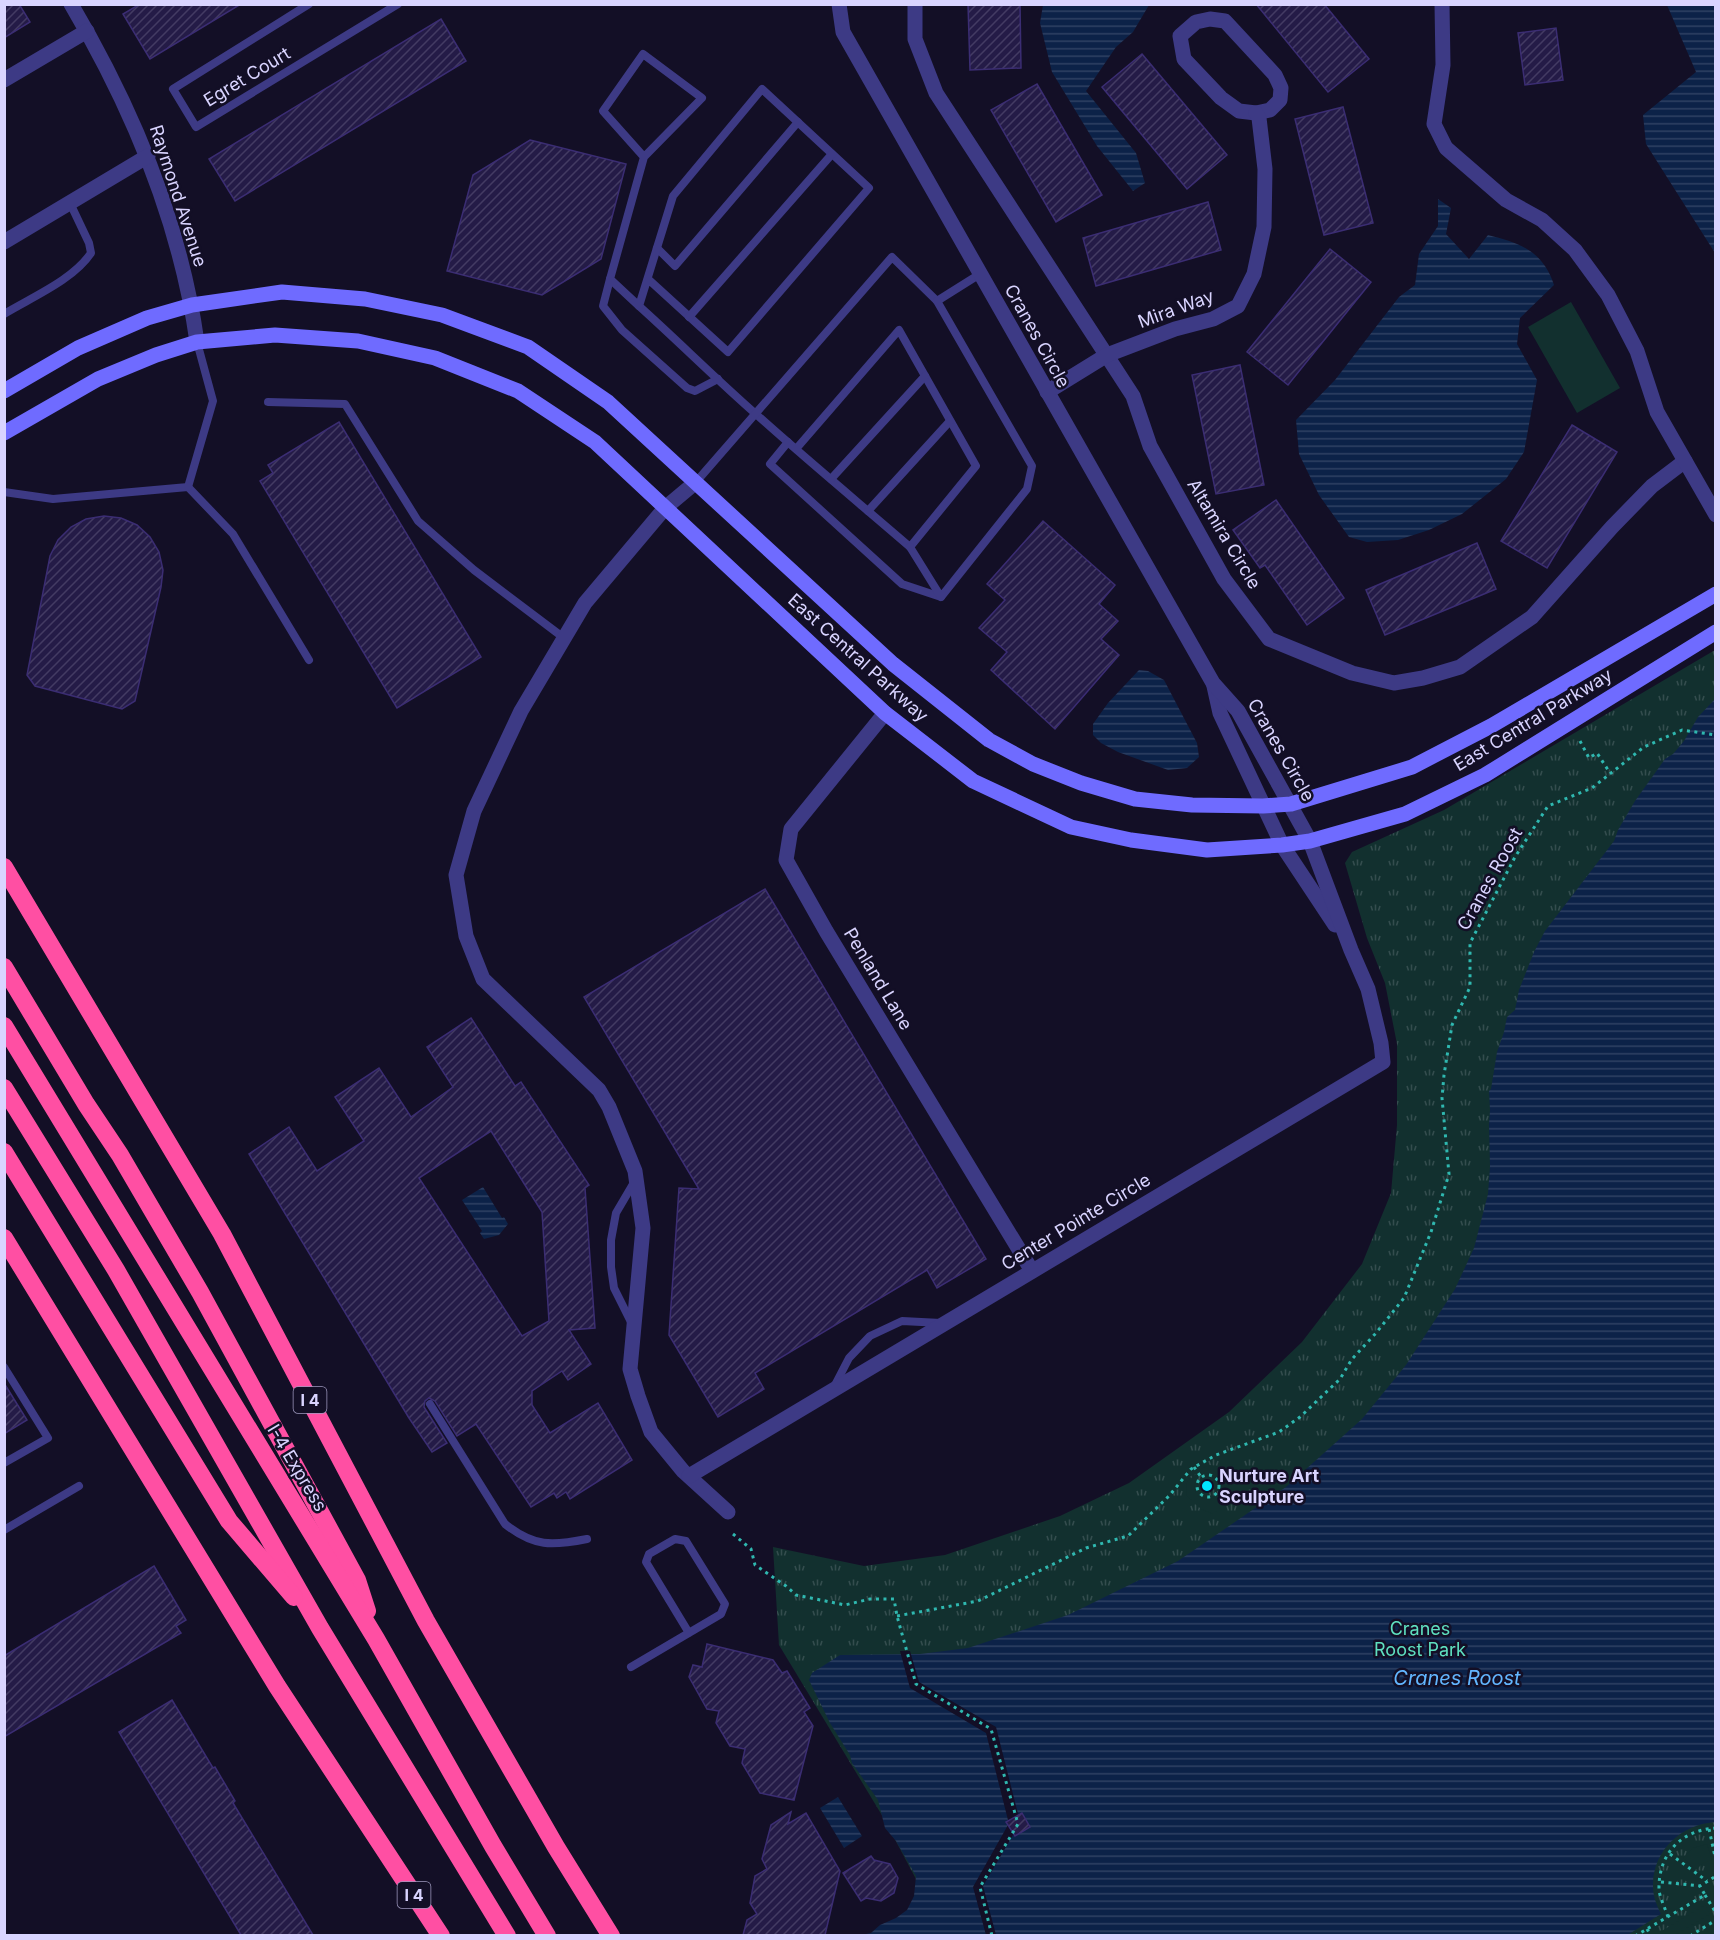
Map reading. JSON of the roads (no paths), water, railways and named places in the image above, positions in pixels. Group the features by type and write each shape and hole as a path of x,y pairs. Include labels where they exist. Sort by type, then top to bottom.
{"highway":[{"name":"I 4","path":"4,867 222,1234 426,1621 550,1836 611,1935"},
{"path":"4,967 86,1104 120,1155 200,1292 357,1580 376,1639"},
{"name":"I-4 Express","path":"4,1026 376,1639 505,1866 547,1935"},
{"path":"4,1088 116,1270 320,1628 507,1935"},
{"path":"4,1152 229,1521 320,1628"},
{"name":"I 4","path":"4,1238 277,1686 441,1935"}],"main road":[{"name":"East Central Parkway","path":"4,391 78,348 147,318 192,305 282,292 365,298 442,315 528,347 608,402 893,664 989,740 1033,764 1081,783 1136,799 1192,805 1291,804 1412,767 1491,726 1716,594"},
{"name":"East Central Parkway","path":"4,433 98,379 156,355 197,342 275,335 358,341 435,358 518,391 595,442 885,713 973,781 1071,827 1131,840 1207,850 1310,841 1405,814 1485,775 1716,632"}],"street":[{"name":"Raymond Avenue","path":"71,4 126,104 148,156 192,305 197,342"},
{"name":"Cranes Circle","path":"839,4 843,32 1213,683 1238,711 1310,841"},
{"name":"Altamira Circle","path":"915,4 915,39 936,93 1133,396 1150,446 1224,579 1269,639 1352,673 1394,683 1423,678 1460,667 1533,617 1628,510 1652,486 1685,460"},
{"path":"1442,4 1443,65 1434,124 1446,148 1506,200 1542,220 1575,250 1608,295 1637,351 1658,412 1716,515"},
{"path":"1210,19 1225,21 1275,75 1281,88 1280,100 1270,110 1256,113 1239,111 1221,98 1184,59 1180,36 1196,22 1210,19"},
{"path":"4,80 87,31"},
{"name":"Mira Way","path":"1047,392 1107,355 1175,329 1213,319 1238,306 1254,274 1264,227 1265,169 1259,118 1256,113"},
{"path":"4,242 148,156"},
{"path":"696,482 665,508 585,603 521,711 474,810 456,875 466,936 483,979 599,1090 609,1107 635,1171 643,1228 630,1369 651,1432 688,1476 728,1512"},
{"name":"Cranes Circle","path":"1213,683 1220,713 1282,845"},
{"name":"Penland Lane","path":"885,713 791,829 786,860 826,931 1032,1271"},
{"name":"Center Pointe Circle","path":"688,1476 1383,1062 1381,1043 1368,989 1310,841"},
{"name":"Center Pointe Circle","path":"1282,845 1351,950"}],"lane":[{"name":"Egret Court","path":"309,4 172,89 196,127 398,4"},
{"path":"644,157 603,111 643,54 702,98 644,157 603,306 622,330 687,388 695,391 718,379"},
{"path":"639,306 673,196 762,89 869,188 728,352 648,279"},
{"path":"657,248 675,266 798,122"},
{"path":"689,317 832,154"},
{"path":"4,314 71,274 84,263 91,253 89,243 70,203"},
{"path":"696,482 892,257 937,301 1032,466 1027,489 941,597"},
{"path":"937,301 980,274"},
{"path":"610,279 755,414 910,547 941,597"},
{"path":"910,547 976,466 899,330 792,446 770,464 902,584 941,597"},
{"path":"188,487 213,401 197,342"},
{"path":"831,479 925,376"},
{"path":"268,402 345,404 418,521 474,570 564,638"},
{"path":"868,511 950,421"},
{"path":"4,492 53,499 188,487"},
{"path":"188,487 233,534 309,660"},
{"path":"634,1328 614,1288 611,1249 616,1213 636,1178"},
{"path":"832,1391 849,1358 870,1336 902,1321 945,1323"},
{"path":"4,1367 48,1438 4,1463"},
{"path":"430,1404 505,1524 522,1536 543,1544 560,1545 587,1539"},
{"path":"4,1530 79,1486"},
{"path":"631,1667 689,1633 721,1614 725,1604 686,1541 675,1539 650,1554 646,1562 689,1633"}],"water":[{"path":"1043,5 1149,5 1133,32 1116,47 1086,91 1136,153 1145,183 1133,191 1097,146 1052,72 1040,23"},
{"path":"1667,5 1715,5 1715,253 1646,144 1643,115 1696,72"},
{"path":"1438,199 1451,208 1446,234 1469,259 1488,235 1500,238 1520,245 1537,256 1544,264 1554,285 1520,318 1517,344 1537,380 1524,452 1506,479 1462,514 1429,530 1398,540 1367,542 1349,537 1319,495 1299,454 1296,420 1335,380 1399,297 1415,285 1419,254 1438,226"},
{"path":"1139,670 1148,671 1164,680 1197,743 1199,757 1187,768 1168,770 1118,752 1101,743 1093,735 1093,724 1108,703"},
{"name":"Cranes Roost","path":"1715,699 1716,1822 1691,1828 1680,1834 1663,1851 1654,1874 1653,1887 1661,1914 1626,1936 861,1935 871,1933 880,1925 907,1910 914,1896 916,1876 896,1841 885,1828 878,1800 852,1763 850,1755 830,1723 809,1680 812,1673 840,1655 920,1654 968,1648 1068,1615 1178,1561 1286,1487 1362,1419 1406,1365 1455,1289 1474,1248 1488,1194 1489,1091 1507,1017 1515,1010 1519,990 1534,952 1545,931 1614,841 1635,801 1665,759 1673,754 1684,741 1698,717"},
{"path":"483,1187 508,1224 499,1235 484,1239 480,1233 482,1231 462,1200"},
{"path":"838,1797 862,1836 844,1848 820,1808"}],"place":[{"name":"Nurture Art Sculpture","path":"1207,1486"}],"park label":[{"name":"Cranes Roost Park","path":"1420,1639"}]}
